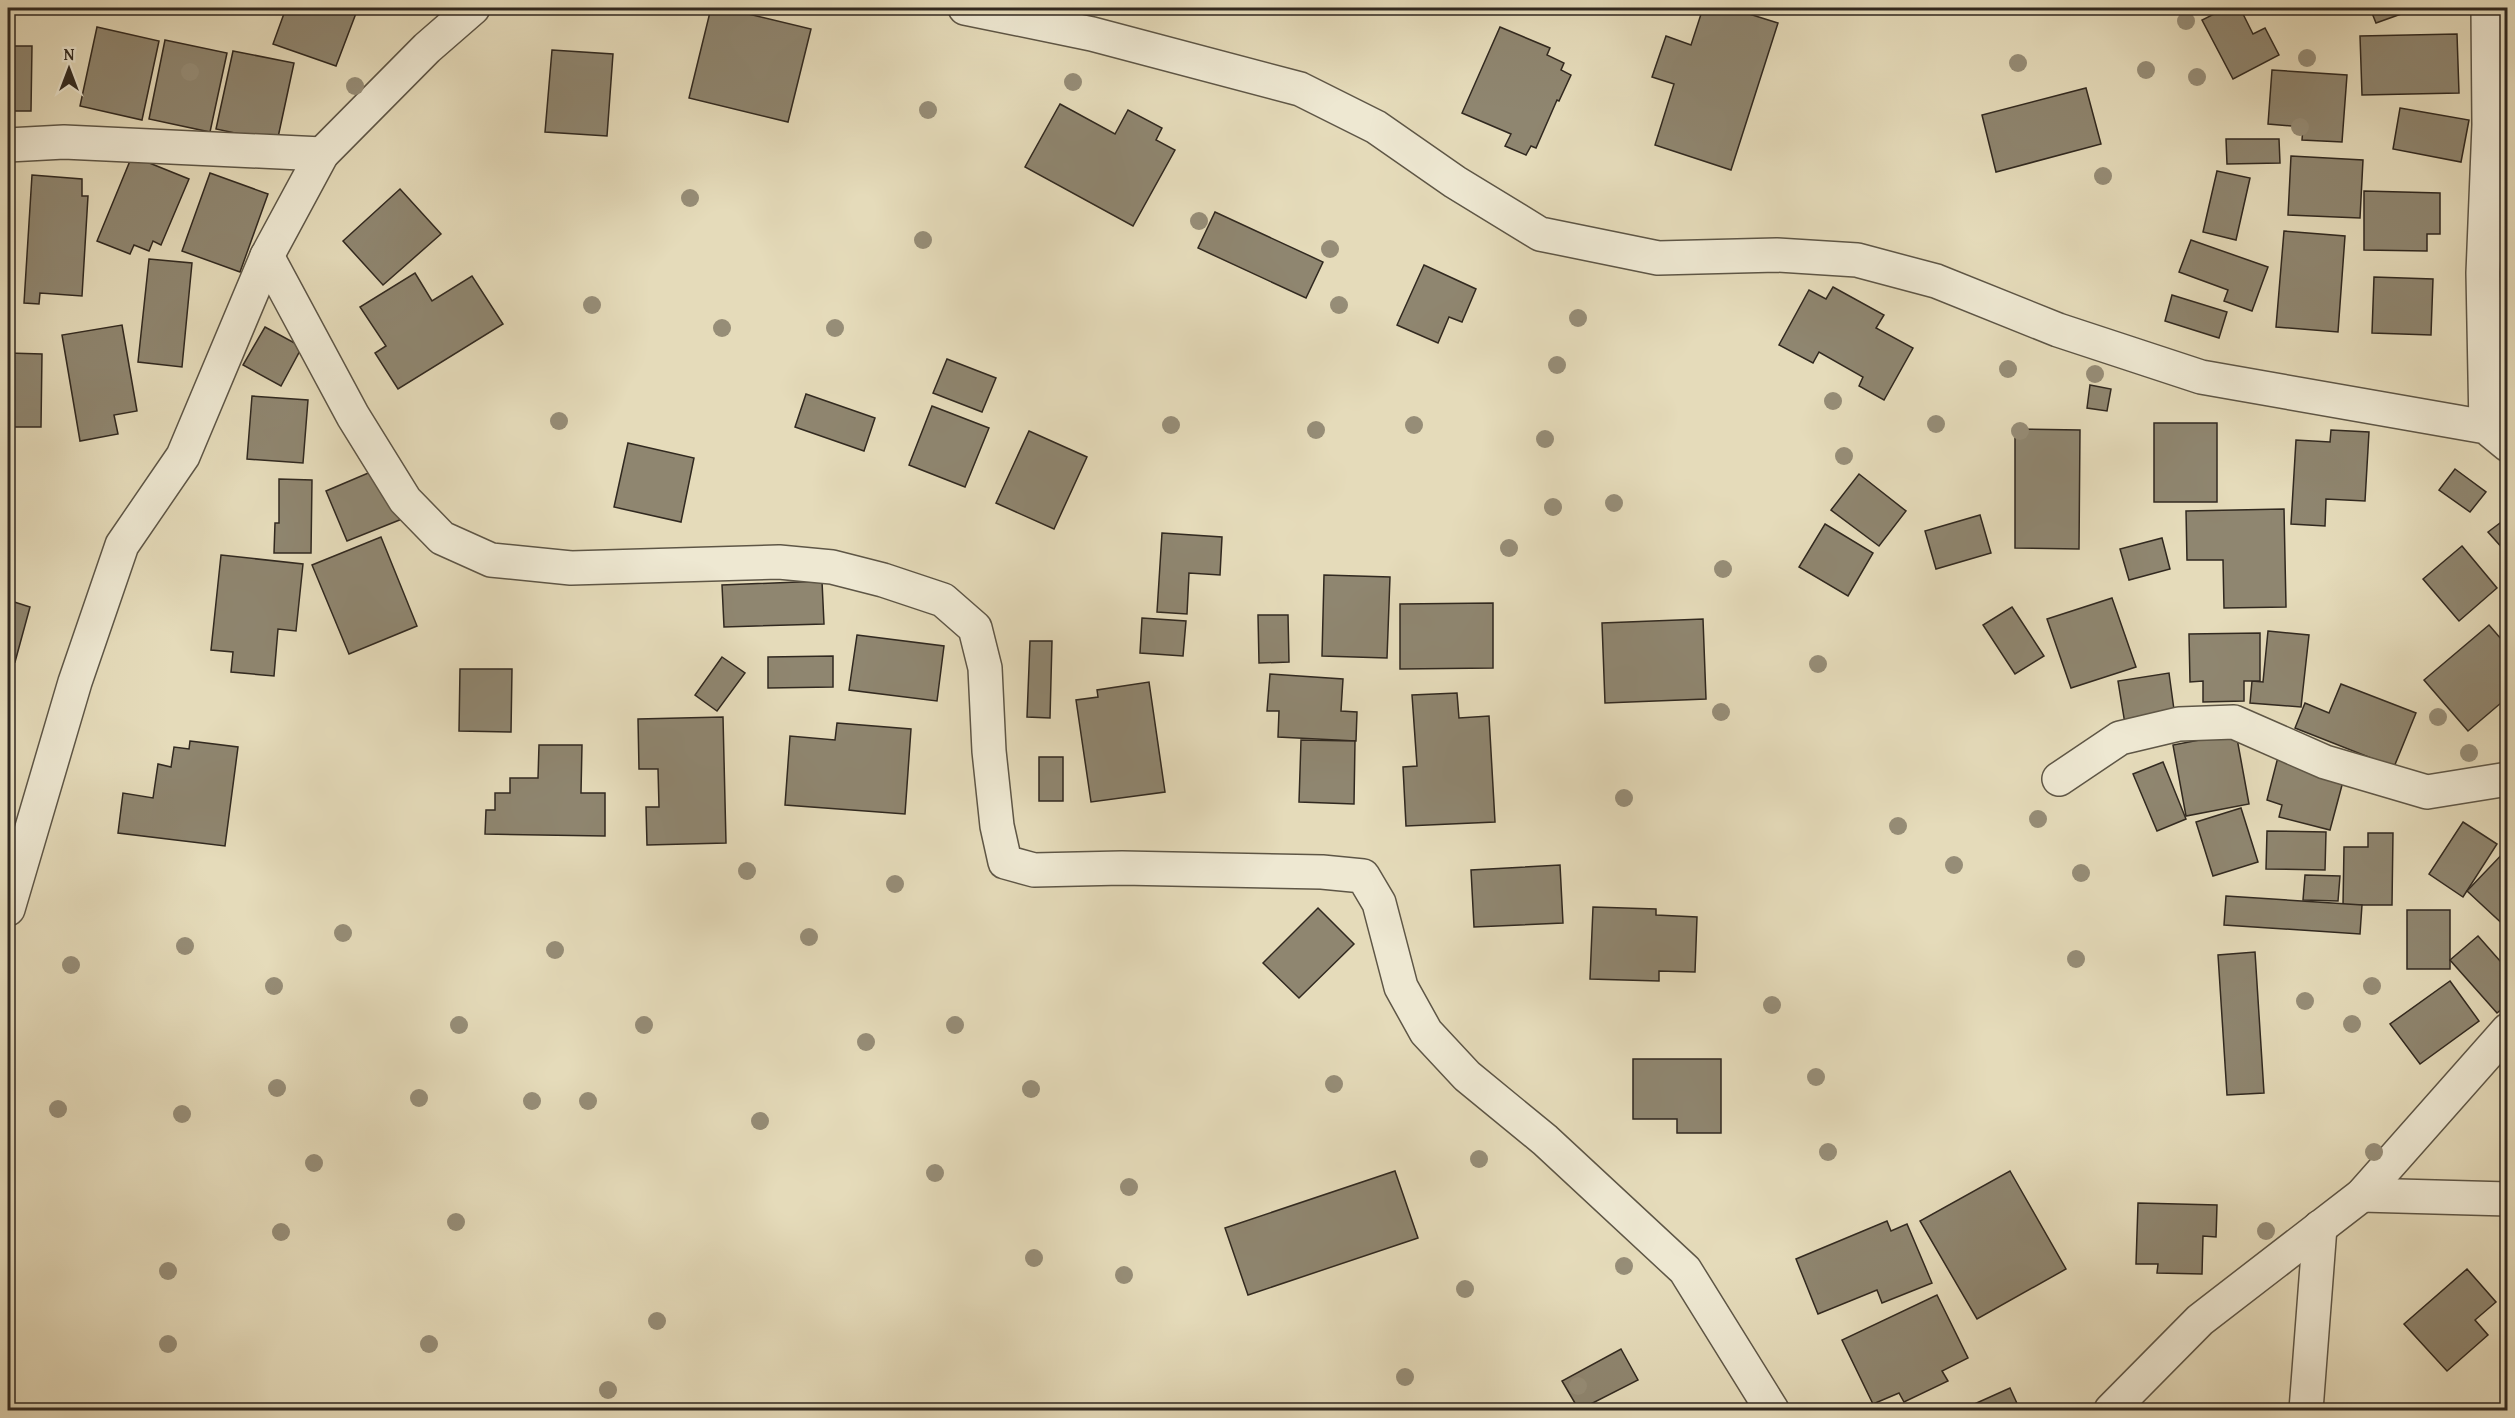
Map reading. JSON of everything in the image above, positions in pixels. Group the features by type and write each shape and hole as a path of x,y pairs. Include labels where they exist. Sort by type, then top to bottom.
{"street":[{"path":"8,909 75,682 122,545 183,456 267,256 322,154 427,48 473,8"},
{"path":"965,8 1092,34 1300,88 1377,127 1455,182 1540,234 1658,258 1777,255 1857,260 1936,282 2058,330 2201,377 2497,436 2483,273 2489,125 2488,8"},
{"path":"8,145 64,142 322,154"},
{"path":"267,256 353,416 405,500 442,538 490,560 572,568 779,562 832,567 883,580 943,600 975,628 985,668 996,826 1005,862 1034,870 1134,868 1322,872 1363,876 1379,903 1401,987 1426,1032 1467,1076 1545,1140 1685,1270 1772,1410"},
{"path":"2059,778 2120,738 2179,724 2234,722 2325,762 2427,792 2508,779"},
{"path":"2112,1410 2200,1320 2362,1195 2508,1030"},
{"path":"2362,1195 2508,1198"},
{"path":"2306,1410 2320,1227"}],"building":[{"path":"286,8 358,8 336,66 273,44"},
{"path":"711,8 723,8 811,29 788,122 689,98"},
{"path":"1703,8 1730,8 1778,23 1731,170 1655,145 1674,84 1652,77 1666,36 1691,45"},
{"path":"2226,8 2240,8 2253,34 2265,28 2279,55 2233,79 2202,20"},
{"path":"2370,8 2418,8 2376,23"},
{"path":"97,27 159,41 142,120 80,106"},
{"path":"1500,27 1550,48 1547,55 1564,63 1561,70 1571,75 1559,101 1557,100 1536,148 1531,146 1526,155 1505,146 1511,134 1462,113"},
{"path":"2457,34 2459,93 2362,95 2360,36"},
{"path":"165,40 227,53 210,132 149,119"},
{"path":"8,46 32,46 31,111 8,111"},
{"path":"552,50 613,54 607,136 545,132"},
{"path":"233,51 294,63 277,142 216,129"},
{"path":"2272,70 2347,75 2342,142 2302,140 2303,127 2268,124"},
{"path":"2086,88 2101,144 1996,172 1982,115"},
{"path":"1060,104 1115,134 1128,110 1162,128 1156,140 1175,150 1133,226 1025,167"},
{"path":"2400,108 2469,120 2461,162 2393,149"},
{"path":"2226,139 2279,139 2280,163 2227,164"},
{"path":"132,156 189,179 161,245 153,241 149,251 134,245 130,254 97,241"},
{"path":"2291,156 2363,160 2360,218 2288,215"},
{"path":"2217,171 2250,178 2236,240 2203,232"},
{"path":"210,173 268,194 240,272 182,251"},
{"path":"32,175 82,179 82,196 88,196 82,296 40,293 39,304 24,303"},
{"path":"400,189 441,234 383,285 343,241"},
{"path":"2364,191 2440,193 2440,234 2427,234 2427,251 2364,250"},
{"path":"1215,212 1323,262 1306,298 1198,248"},
{"path":"2284,231 2345,236 2338,332 2276,327"},
{"path":"2191,240 2268,267 2252,311 2224,301 2228,290 2179,272"},
{"path":"149,259 192,263 182,367 138,362"},
{"path":"1424,265 1476,289 1462,322 1449,317 1438,343 1397,325"},
{"path":"415,273 432,301 472,276 503,324 398,389 375,353 386,346 360,307"},
{"path":"2374,277 2433,279 2431,335 2372,333"},
{"path":"1833,287 1884,315 1876,328 1913,348 1884,400 1859,386 1863,377 1819,352 1813,363 1779,345 1809,290 1826,299"},
{"path":"2172,295 2227,312 2219,338 2165,321"},
{"path":"122,325 137,411 114,415 118,434 80,441 62,335"},
{"path":"265,327 302,347 281,386 243,365"},
{"path":"8,353 42,354 41,427 8,427"},
{"path":"947,359 996,378 982,412 933,393"},
{"path":"2090,385 2111,389 2107,411 2087,408"},
{"path":"806,394 875,418 864,451 795,427"},
{"path":"252,396 308,400 303,463 247,459"},
{"path":"932,406 989,428 965,487 909,465"},
{"path":"2154,423 2217,423 2217,502 2154,502"},
{"path":"2015,429 2080,430 2079,549 2015,548"},
{"path":"2331,430 2369,432 2365,501 2326,499 2325,526 2291,524 2296,440 2330,442"},
{"path":"1029,431 1087,457 1054,529 996,503"},
{"path":"628,443 694,458 681,522 614,507"},
{"path":"380,468 402,519 347,541 326,491"},
{"path":"2455,469 2486,492 2470,512 2439,490"},
{"path":"1859,474 1906,511 1879,546 1831,510"},
{"path":"279,479 312,480 311,553 274,553 275,523 279,523"},
{"path":"2284,509 2286,607 2224,608 2223,560 2187,560 2186,511"},
{"path":"1980,515 1991,553 1936,569 1925,531"},
{"path":"2508,517 2508,547 2504,550 2488,532"},
{"path":"1825,524 1873,553 1848,596 1799,567"},
{"path":"1162,533 1222,537 1220,575 1189,573 1187,614 1157,612"},
{"path":"381,537 417,626 349,654 312,565"},
{"path":"2162,538 2170,569 2129,580 2120,549"},
{"path":"2462,546 2497,588 2459,621 2423,579"},
{"path":"221,555 303,564 296,631 278,629 274,676 231,672 233,652 211,650"},
{"path":"1324,575 1390,577 1387,658 1322,656"},
{"path":"822,581 824,624 724,627 722,585"},
{"path":"2112,598 2136,667 2071,688 2047,619"},
{"path":"8,600 30,607 15,662 8,660"},
{"path":"1493,603 1493,668 1400,669 1400,604"},
{"path":"2012,607 2044,656 2015,674 1983,625"},
{"path":"1258,615 1288,615 1289,662 1259,663"},
{"path":"1142,618 1186,621 1183,656 1140,653"},
{"path":"1703,619 1706,699 1605,703 1602,623"},
{"path":"2489,625 2508,647 2508,697 2468,731 2424,680"},
{"path":"2268,631 2309,635 2301,707 2250,703 2252,681 2263,682"},
{"path":"2260,633 2260,681 2244,681 2244,701 2203,702 2203,681 2190,682 2189,634"},
{"path":"857,635 944,646 937,701 849,690"},
{"path":"1030,641 1052,641 1050,718 1027,717"},
{"path":"833,656 833,687 768,688 768,657"},
{"path":"722,657 745,673 717,711 695,695"},
{"path":"460,669 512,669 511,732 459,731"},
{"path":"2169,673 2175,717 2125,724 2118,681"},
{"path":"1270,674 1343,679 1341,711 1357,712 1356,741 1278,737 1279,711 1267,711"},
{"path":"1149,682 1165,792 1091,802 1076,700 1098,697 1097,690"},
{"path":"2341,684 2416,713 2394,767 2295,728 2305,703 2329,713"},
{"path":"1457,693 1459,718 1489,716 1495,822 1406,826 1403,767 1417,766 1412,695"},
{"path":"723,717 726,843 647,845 646,807 659,807 658,769 639,769 638,719"},
{"path":"837,723 911,729 905,814 785,805 790,736 835,740"},
{"path":"2236,733 2249,804 2186,816 2173,745"},
{"path":"1301,740 1355,741 1354,804 1299,802"},
{"path":"190,741 238,747 225,846 118,833 123,793 153,798 158,764 171,767 174,747 189,749"},
{"path":"539,745 582,745 581,793 605,793 605,836 485,834 486,810 495,810 495,793 510,793 510,778 538,778"},
{"path":"1039,757 1063,757 1063,801 1039,801"},
{"path":"2278,757 2345,774 2330,830 2279,817 2282,805 2267,800"},
{"path":"2163,762 2186,819 2157,831 2133,774"},
{"path":"2241,808 2258,862 2213,876 2196,822"},
{"path":"2463,822 2497,844 2463,897 2429,874"},
{"path":"2267,831 2326,832 2325,870 2266,869"},
{"path":"2368,833 2393,833 2392,905 2343,905 2344,847 2368,847"},
{"path":"2508,848 2508,929 2467,891"},
{"path":"1560,865 1563,923 1474,927 1471,870"},
{"path":"2305,875 2340,876 2338,901 2303,900"},
{"path":"2226,896 2362,905 2360,934 2224,925"},
{"path":"1593,907 1656,909 1656,915 1697,917 1695,972 1659,971 1659,981 1590,979"},
{"path":"1318,908 1354,944 1299,998 1263,963"},
{"path":"2407,910 2450,910 2450,969 2407,969"},
{"path":"2478,936 2508,970 2508,1004 2497,1013 2450,960"},
{"path":"2255,952 2264,1093 2227,1095 2218,955"},
{"path":"2450,981 2479,1021 2420,1064 2390,1024"},
{"path":"1633,1059 1721,1059 1721,1133 1677,1133 1677,1119 1633,1119"},
{"path":"1395,1171 1418,1238 1248,1295 1225,1228"},
{"path":"2010,1171 2066,1269 1977,1319 1920,1221"},
{"path":"2138,1203 2217,1205 2216,1237 2203,1236 2202,1274 2157,1273 2158,1264 2136,1264"},
{"path":"1887,1221 1891,1231 1907,1224 1932,1283 1882,1303 1877,1290 1818,1314 1796,1259"},
{"path":"2467,1269 2496,1302 2475,1320 2488,1335 2447,1371 2404,1324"},
{"path":"1937,1295 1968,1358 1942,1371 1948,1381 1904,1402 1899,1393 1873,1404 1842,1340"},
{"path":"1621,1349 1638,1380 1579,1410 1562,1381"},
{"path":"2010,1388 2020,1410 1961,1410"}]}
